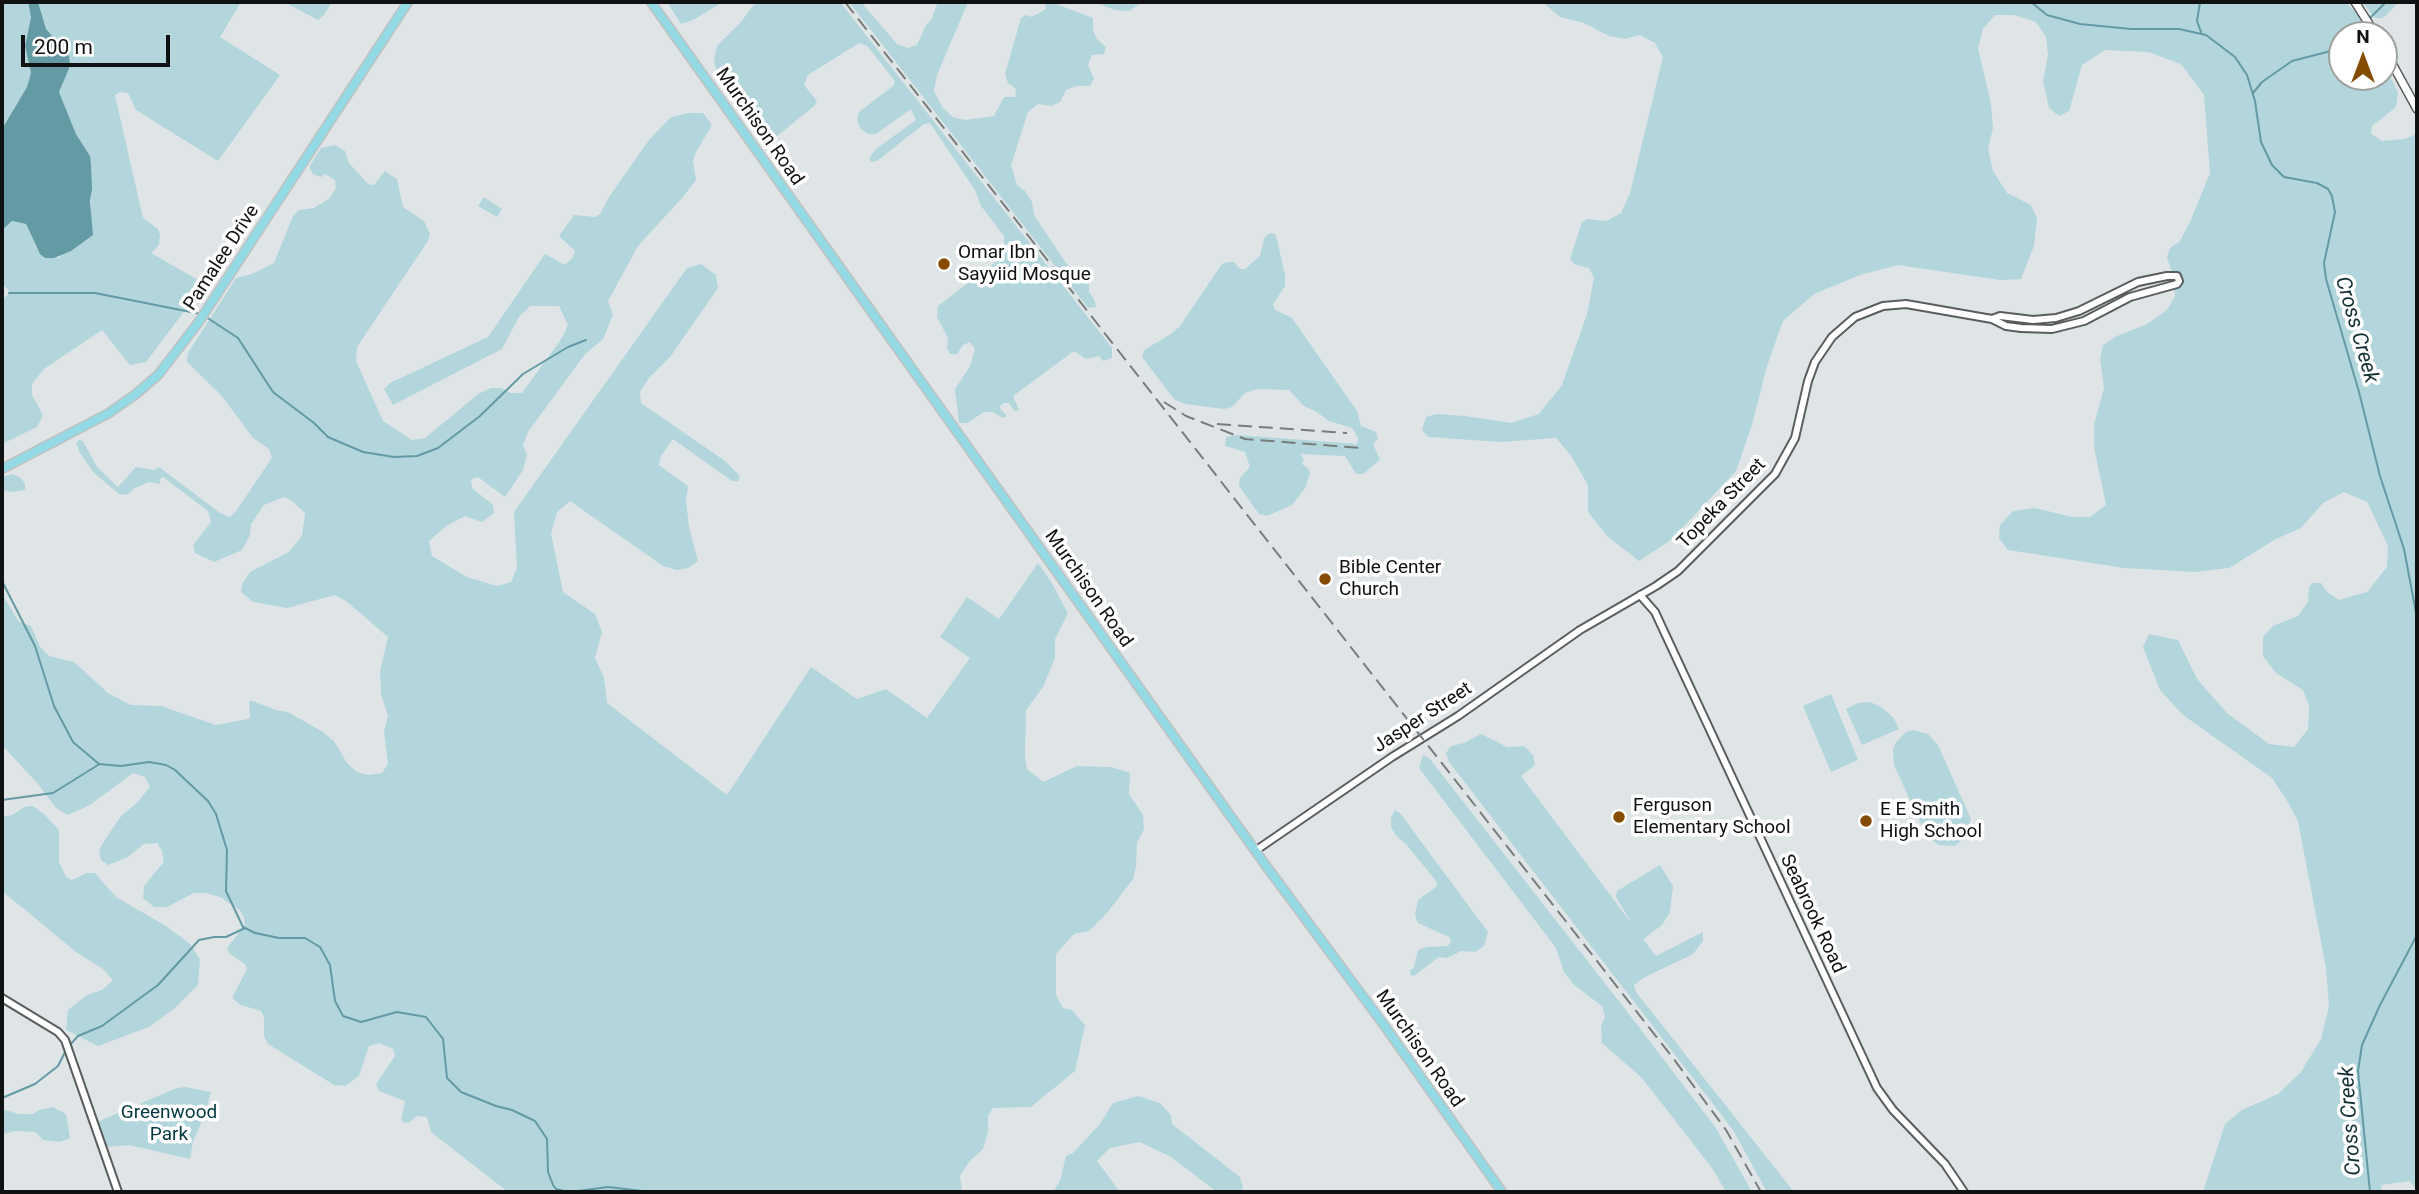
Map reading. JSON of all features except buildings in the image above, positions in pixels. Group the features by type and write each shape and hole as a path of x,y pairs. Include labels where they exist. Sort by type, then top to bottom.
{"main road":[{"name":"Pamalee Drive","path":"2,469 109,413 158,375 198,323 408,2"},
{"name":"Murchison Road","path":"651,2 1255,851 1384,1025 1502,1192"},
{"path":"2355,2 2367,21"},
{"path":"2398,74 2417,109"}],"street":[{"path":"2167,276 2177,276 2179,281 2177,284 2141,293 2084,321 2062,327 2025,329 2006,326 1992,318 2056,318 2079,311 2138,282 2167,276"},
{"name":"Topeka Street","path":"1608,614 1678,571 1776,474 1795,438 1815,362 1832,337 1847,323 1883,306 1899,304 1992,318"},
{"name":"Seabrook Road","path":"1640,595 1655,612 1877,1088 1893,1110 1945,1164 1964,1192"},
{"name":"Jasper Street","path":"1255,851 1365,775 1458,716 1580,630 1608,614"},
{"path":"2,998 58,1032 65,1040 118,1192"}],"green space":[{"path":"2,2 28,2 31,17 25,46 31,73 27,87 2,129"},
{"path":"38,2 241,2 220,37 280,75 218,161 136,110 128,93 115,95 143,218 158,229 160,235 159,245 151,253 205,284 146,362 130,365 102,330 44,369 32,384 32,395 43,415 37,427 2,444 2,299 7,296 9,290 2,284 2,230 12,221 26,224 37,249 45,258 60,257 91,211 90,156 76,134 59,92 68,71 46,29"},
{"path":"284,2 332,2 318,20"},
{"path":"667,2 723,2 681,24"},
{"path":"756,2 840,2 1112,348 1112,358 1103,361 1099,356 1086,359 1074,351 1013,396 1019,410 1014,411 1009,403 1004,403 999,407 1007,416 1003,418 993,412 984,412 967,423 959,423 955,389 970,366 975,349 970,342 963,345 957,354 950,354 947,348 948,338 937,317 938,306 1001,258 1004,236 981,206 975,190 930,123 924,124 877,161 871,162 869,158 876,149 916,120 911,109 876,134 868,134 860,128 857,120 859,112 893,86 895,81 867,46 859,43 808,75 804,85 817,101 814,106 770,142 762,141 761,132 716,69 714,60 717,46"},
{"path":"849,2 861,2 897,44 908,48 917,45 938,2 968,2 937,75 934,91 943,108 953,117 965,120 994,116 1004,97 1015,97 1016,89 1008,83 1005,74 1021,18 1026,15 1032,17 1046,9 1045,2 1051,2 1093,18 1093,30 1097,39 1106,47 1104,54 1092,55 1088,65 1094,79 1090,86 1077,86 1066,90 1060,102 1051,106 1038,104 1028,112 1011,165 1017,185 1032,202 1034,215 1070,269 1073,273 1079,270 1084,272 1089,279 1089,292 1096,307 1088,308"},
{"path":"1094,2 1143,2 1129,11 1115,10"},
{"path":"1542,2 2346,2 2359,16 2362,21 2328,21 2328,91 2397,91 2396,107 2372,126 2371,134 2382,141 2404,139 2417,134 2417,1191 2410,1181 2381,1185 2382,1192 2203,1192 2225,1124 2242,1110 2278,1094 2301,1072 2321,1039 2329,1006 2326,968 2298,821 2286,799 2272,778 2183,715 2160,690 2143,647 2149,634 2178,640 2197,679 2227,713 2269,744 2294,747 2308,729 2309,705 2303,690 2276,673 2263,656 2263,637 2273,626 2298,616 2308,602 2309,587 2312,583 2321,583 2327,592 2339,600 2367,592 2387,567 2388,546 2367,502 2344,492 2323,503 2301,528 2276,539 2229,568 2194,572 2124,568 2008,550 1999,538 2000,525 2013,511 2035,508 2072,517 2090,517 2106,505 2094,447 2094,424 2104,388 2100,359 2103,345 2147,324 2167,310 2175,296 2167,258 2170,248 2180,241 2190,222 2210,173 2204,95 2181,64 2148,52 2105,50 2082,65 2069,111 2059,116 2049,108 2043,81 2048,55 2046,37 2036,22 2014,15 1995,15 1983,29 1978,48 1991,104 1993,128 1988,149 1993,171 2007,193 2031,205 2037,218 2034,246 2021,279 2000,280 1898,265 1860,275 1814,294 1783,321 1736,471 1671,540 1639,561 1607,536 1588,512 1588,485 1571,456 1556,438 1501,442 1428,437 1422,430 1426,417 1437,414 1511,423 1539,414 1562,385 1587,314 1594,278 1589,268 1574,264 1570,259 1582,222 1588,219 1606,221 1621,213 1630,193 1663,57 1655,43 1640,35 1625,39 1609,36 1584,23 1560,17"},
{"path":"2362,2 2399,2 2383,18 2375,18"},
{"path":"687,113 703,113 712,125 693,161 696,180 638,246 608,301 613,315 603,339 585,354 528,432 523,445 527,455 523,470 505,497 478,477 471,479 472,488 493,505 494,513 482,522 465,516 448,525 429,541 432,556 467,577 497,586 511,582 517,568 514,512 687,268 701,264 716,275 718,288 670,357 648,379 640,392 641,403 725,461 740,476 738,481 732,481 673,439 661,456 659,465 688,486 686,500 689,527 698,561 688,568 677,570 663,566 570,501 557,512 551,533 563,592 595,614 602,632 595,658 604,677 607,703 727,795 811,667 857,699 886,689 927,718 970,658 940,637 967,597 999,619 1038,563 1068,613 1055,639 1055,658 1043,687 1026,710 1027,769 1043,782 1077,766 1111,767 1130,773 1129,794 1143,815 1144,829 1137,843 1133,879 1107,913 1089,931 1074,934 1056,954 1056,995 1063,1008 1072,1010 1085,1025 1075,1071 1031,1107 993,1108 988,1116 988,1132 983,1149 969,1162 960,1176 962,1192 508,1192 431,1132 427,1117 416,1116 405,1123 401,1120 405,1101 379,1091 376,1084 395,1056 393,1049 379,1043 369,1046 359,1076 345,1086 334,1085 268,1044 264,1036 264,1017 261,1011 241,1005 232,998 247,969 227,948 245,925 240,910 220,897 206,893 194,893 167,907 154,907 143,898 144,886 164,862 157,843 144,844 128,857 108,865 101,860 99,850 110,832 122,815 137,803 150,787 145,777 133,773 90,805 68,815 56,808 2,745 2,594 19,622 31,626 40,647 49,656 74,662 108,693 131,705 161,706 216,725 248,719 249,701 253,701 288,712 323,732 334,741 347,763 357,772 369,775 382,773 388,764 384,731 388,716 381,694 380,672 388,637 346,601 335,595 287,608 253,602 241,592 242,584 250,572 289,552 302,536 305,513 284,497 264,505 251,524 250,535 242,550 214,562 195,553 193,545 211,522 208,511 163,477 160,484 149,482 127,495 119,494 93,472 76,443 83,441 97,467 118,487 136,467 154,470 159,467 220,513 230,517 236,511 272,458 269,449 253,438 221,395 187,362 188,353 236,278 252,274 274,263 293,216 299,210 314,208 330,198 336,188 335,180 325,174 321,177 313,174 309,167 321,148 335,145 345,151 349,163 368,184 374,185 385,171 397,179 403,207 424,221 430,234 428,241 357,347 356,361 383,421 412,440 425,438 478,394 491,388 522,393 562,338 568,325 559,306 530,306 519,317 502,349 393,405 384,389 390,383 488,337 545,254 565,265 573,257 575,251 559,236 574,215 595,217 600,214 649,140 670,118"},
{"path":"484,197 502,209 497,217 478,206"},
{"path":"1273,233 1276,235 1285,275 1285,286 1273,304 1275,310 1292,318 1357,411 1361,426 1376,432 1378,439 1373,444 1380,460 1363,474 1356,474 1345,456 1300,454 1304,459 1302,464 1310,473 1305,488 1292,505 1267,516 1259,514 1239,486 1240,478 1250,467 1245,452 1225,446 1226,437 1238,435 1357,444 1358,438 1352,428 1329,421 1304,406 1289,390 1258,389 1245,393 1232,407 1224,409 1185,404 1174,399 1142,357 1144,350 1180,326 1222,264 1234,262 1240,269 1245,269 1260,256 1264,239"},
{"path":"12,474 21,478 25,490 2,490 2,477"},
{"path":"1831,694 1858,760 1831,772 1803,706"},
{"path":"1870,702 1893,717 1899,729 1862,745 1846,709 1858,703"},
{"path":"1913,730 1928,734 1938,745 1971,819 1966,838 1954,846 1939,845 1927,837 1894,765 1893,749 1896,742 1906,732"},
{"path":"1481,734 1507,747 1524,746 1533,755 1535,765 1521,776 1632,924 1616,897 1617,891 1660,865 1673,886 1670,912 1662,925 1643,939 1656,956 1703,932 1703,941 1693,954 1643,978 1634,985 1636,992 1794,1192 1767,1192 1733,1130 1449,762 1446,753 1451,746"},
{"path":"1423,755 1430,759 1716,1128 1752,1192 1726,1192 1712,1168 1642,1078 1602,1043 1601,1027 1605,1016 1602,1006 1574,985 1564,972 1556,948 1419,768"},
{"path":"33,806 59,830 59,862 66,877 72,880 87,873 95,873 116,897 166,926 190,944 200,959 198,985 175,1008 149,1027 98,1046 66,1030 68,1010 87,995 102,990 113,980 103,969 76,952 2,891 2,817"},
{"path":"1395,810 1400,813 1488,932 1484,946 1475,952 1461,951 1447,958 1439,957 1411,976 1410,971 1414,967 1418,950 1448,946 1451,942 1449,937 1418,923 1415,915 1418,900 1436,887 1437,882 1391,827"},
{"name":"Greenwood Park","path":"185,1087 211,1092 193,1141 190,1159 129,1145 106,1147 97,1122"},
{"path":"1138,1096 1160,1103 1171,1115 1172,1124 1240,1177 1243,1188 1241,1192 1217,1192 1171,1157 1140,1142 1110,1148 1097,1161 1120,1192 1053,1192 1060,1181 1066,1156 1073,1153 1099,1125 1113,1103"},
{"path":"53,1107 66,1114 70,1138 60,1142 43,1140 35,1132 15,1131 2,1134 2,1109 19,1114 33,1114"}],"shaded area":[{"path":"28,2 38,2 46,29 69,56 70,66 59,92 76,134 90,156 91,165 93,235 71,251 54,258 45,258 40,254 26,224 12,221 2,230 2,129 27,87 31,73 25,46 31,17"}],"waterway":[{"name":"Cross Creek","path":"2031,2 2047,15 2080,24 2131,29 2179,29 2206,35 2235,57 2247,75 2255,101 2261,142 2272,165 2284,177 2317,183 2328,189 2335,212 2324,263 2326,279 2380,476 2404,549 2417,618"},
{"path":"2200,2 2197,21 2201,32"},
{"path":"2370,18 2386,2"},
{"path":"2253,93 2262,82 2292,61 2328,52"},
{"path":"9,293 95,293 201,314"},
{"path":"206,317 238,338 273,392 328,437 363,452 394,457 417,456 438,448 480,416 523,374 568,347 586,340"},
{"path":"2,581 35,646 54,706 73,742 99,764 121,766 149,762 166,765 208,801 216,814 227,850 226,891 243,927 255,933 279,938 305,938 320,947 330,965 335,1001 343,1016 361,1022 397,1012 426,1017 443,1039 447,1078 461,1092 535,1121 547,1139 548,1172 553,1185 556,1189 568,1192"},
{"path":"2,800 53,793 98,765"},
{"path":"69,1046 78,1036 102,1026 158,985 199,940 226,937 245,928"},
{"name":"Cross Creek","path":"2370,1192 2358,1071 2362,1045 2417,935"},
{"path":"2,1098 35,1084 58,1066 66,1050"},
{"path":"571,1192 608,1187 651,1192"}],"railway":[{"path":"845,2 1673,1058 1726,1130 1761,1192"},
{"path":"1164,402 1186,416 1245,439 1361,448"},
{"path":"1217,424 1347,433"}],"place":[{"name":"Omar Ibn Sayyiid Mosque","path":"944,264"},
{"name":"Bible Center Church","path":"1325,579"},
{"name":"Ferguson Elementary School","path":"1619,817"},
{"name":"E E Smith High School","path":"1866,821"}]}
